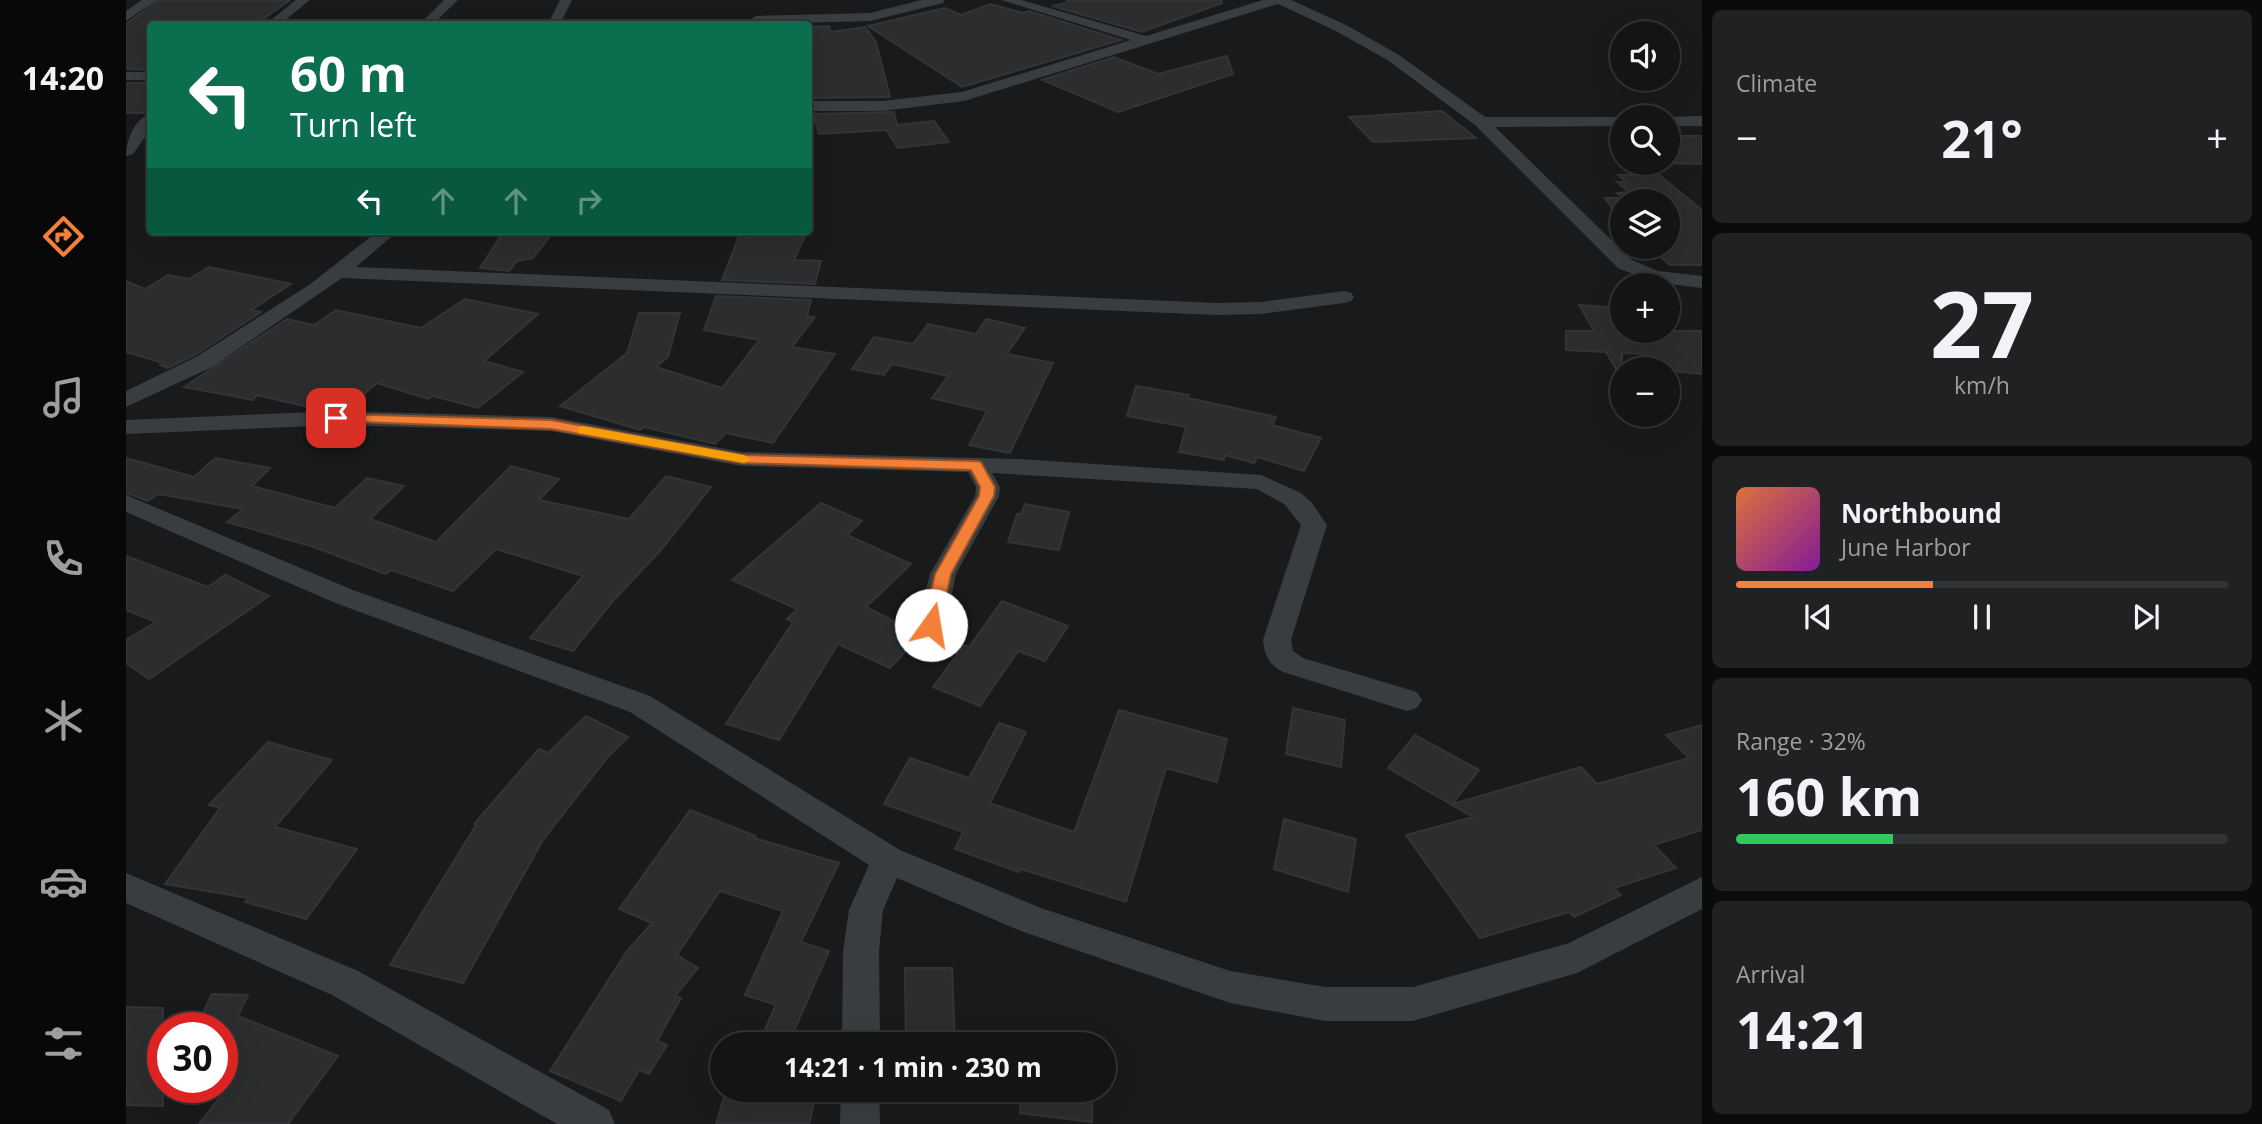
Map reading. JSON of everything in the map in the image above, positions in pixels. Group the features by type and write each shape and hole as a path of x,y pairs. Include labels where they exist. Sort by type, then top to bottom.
{"street":[{"path":"126,17 151,0"},
{"path":"276,21 303,0"},
{"path":"429,21 452,0"},
{"path":"556,21 566,0"},
{"path":"756,18 870,17 938,0"},
{"path":"1007,0 1149,41"},
{"path":"812,106 882,106 964,96 1279,0 1342,28 1394,58 1481,122 1625,264 1657,278 1702,282"},
{"path":"126,76 147,76"},
{"path":"1481,122 1610,121"},
{"path":"1680,121 1702,121"},
{"path":"127,151 147,123"},
{"path":"127,151 147,149"},
{"path":"126,400 204,362 338,272 384,235"},
{"path":"338,272 887,298 1217,309 1261,308 1344,297"},
{"path":"126,427 336,418 503,422 551,425 742,459 976,465 1261,482 1287,494 1303,506 1314,525 1278,640 1279,656 1293,665 1406,700"},
{"path":"931,625 943,574 987,496 988,487 976,465"},
{"path":"126,503 343,596 639,704 888,860 1033,920 1230,987 1325,1004 1413,1004 1577,957 1702,892"},
{"path":"861,1032 861,951 866,911 888,860"},
{"path":"126,887 345,983 594,1124"},
{"path":"860,1102 860,1124"}],"building":[{"path":"159,0 290,0 260,21 147,21 147,70 126,69 126,24"},
{"path":"1067,0 1222,0 1222,3 1142,32 1052,6 1067,3"},
{"path":"990,4 1023,13 1029,11 1121,40 962,87 868,26 945,8 961,15"},
{"path":"829,26 831,32 865,27 876,42 890,97 812,98 812,27"},
{"path":"1227,56 1233,74 1118,112 1042,80 1114,57 1158,74"},
{"path":"126,83 147,83 147,110 143,113 126,113"},
{"path":"1442,111 1476,138 1373,142 1349,117"},
{"path":"894,112 897,125 934,121 949,142 898,148 886,130 819,134 813,114"},
{"path":"1680,136 1702,136 1702,164 1680,163"},
{"path":"1618,175 1659,175 1676,189 1625,189 1617,182 1626,182"},
{"path":"1680,192 1702,210 1702,265 1670,265 1663,259 1680,259"},
{"path":"501,235 551,235 533,258 517,261 509,271 480,268"},
{"path":"805,235 794,260 821,261 815,284 722,280 739,236"},
{"path":"209,267 291,284 251,310 261,312 195,355 168,368 160,365 163,363 126,352 126,281 145,289 168,275 189,279"},
{"path":"716,296 811,300 807,316 815,317 792,347 835,354 773,443 726,433 715,444 644,427 640,430 560,406 627,353 639,313 680,313 668,357 656,367 722,388 759,340 704,330"},
{"path":"465,299 538,314 484,361 523,372 478,408 433,396 428,399 377,383 346,409 316,409 257,395 253,400 184,387 287,319 314,325 336,310 421,328"},
{"path":"1579,305 1610,307 1610,343 1680,343 1680,331 1702,331 1702,374 1680,372 1680,357 1642,357 1640,354 1622,353 1622,357 1610,359 1606,352 1566,350 1566,331 1594,331"},
{"path":"986,319 1025,328 1007,354 1053,363 1010,453 969,445 987,411 932,398 948,376 892,364 884,375 852,369 874,337 913,344 928,324 976,334"},
{"path":"1136,386 1189,395 1188,398 1276,417 1272,425 1321,438 1304,471 1257,457 1254,463 1225,455 1224,460 1179,452 1186,427 1127,416"},
{"path":"126,458 194,477 215,458 270,468 252,486 335,508 367,478 404,486 370,519 436,542 511,466 559,479 539,500 629,519 666,476 711,487 660,551 613,601 573,651 530,638 583,576 496,549 453,591 391,570 386,574 314,547 227,522 243,509 158,494 148,501 126,493"},
{"path":"821,503 862,521 847,535 911,564 866,607 921,635 890,668 838,644 779,740 726,724 793,622 787,619 797,609 732,580"},
{"path":"1025,504 1069,512 1059,550 1008,542 1017,514 1021,514"},
{"path":"126,556 208,587 225,575 269,596 149,679 126,663 126,640 156,622 126,610"},
{"path":"1002,601 1068,626 1045,661 1018,651 980,706 933,687 964,645 969,647"},
{"path":"1293,708 1345,720 1341,767 1286,754"},
{"path":"1119,710 1227,739 1217,782 1166,768 1126,902 1021,869 1019,872 955,849 963,832 884,804 910,758 969,778 999,723 1026,732 990,803 1074,832"},
{"path":"586,716 628,737 607,758 543,840 463,983 390,965 476,825 474,824 539,749 548,753"},
{"path":"1702,725 1702,830 1654,845 1676,868 1614,888 1621,895 1574,917 1569,912 1480,938 1406,835 1473,817 1388,768 1415,735 1479,770 1452,804 1581,767 1597,784 1689,758 1666,735"},
{"path":"268,742 332,760 275,827 357,849 306,919 245,902 248,898 165,884 220,808 209,805"},
{"path":"690,810 756,836 754,838 839,863 801,942 829,951 794,1032 765,1029 776,1005 745,995 783,911 720,891 677,955 698,968 675,996 681,998 657,1041 667,1045 649,1074 639,1070 621,1101 550,1071 627,951 652,923 619,909"},
{"path":"1284,819 1356,839 1348,892 1274,869"},
{"path":"905,968 952,968 954,1032 906,1032"},
{"path":"212,994 248,995 238,1016 238,1012 203,1012"},
{"path":"126,1007 163,1008 163,1012 147,1012 147,1103 163,1103 163,1106 126,1105"},
{"path":"238,1016 338,1056 288,1124 199,1124 215,1103 238,1103"},
{"path":"722,1102 814,1102 809,1124 716,1124"},
{"path":"1020,1102 1093,1102 1092,1122 1020,1113"}],"slow traffic":[{"path":"583,430 744,459"}],"route":[{"path":"336,418 551,425 742,459 976,465 988,487 987,496 943,574 931,625"}]}
